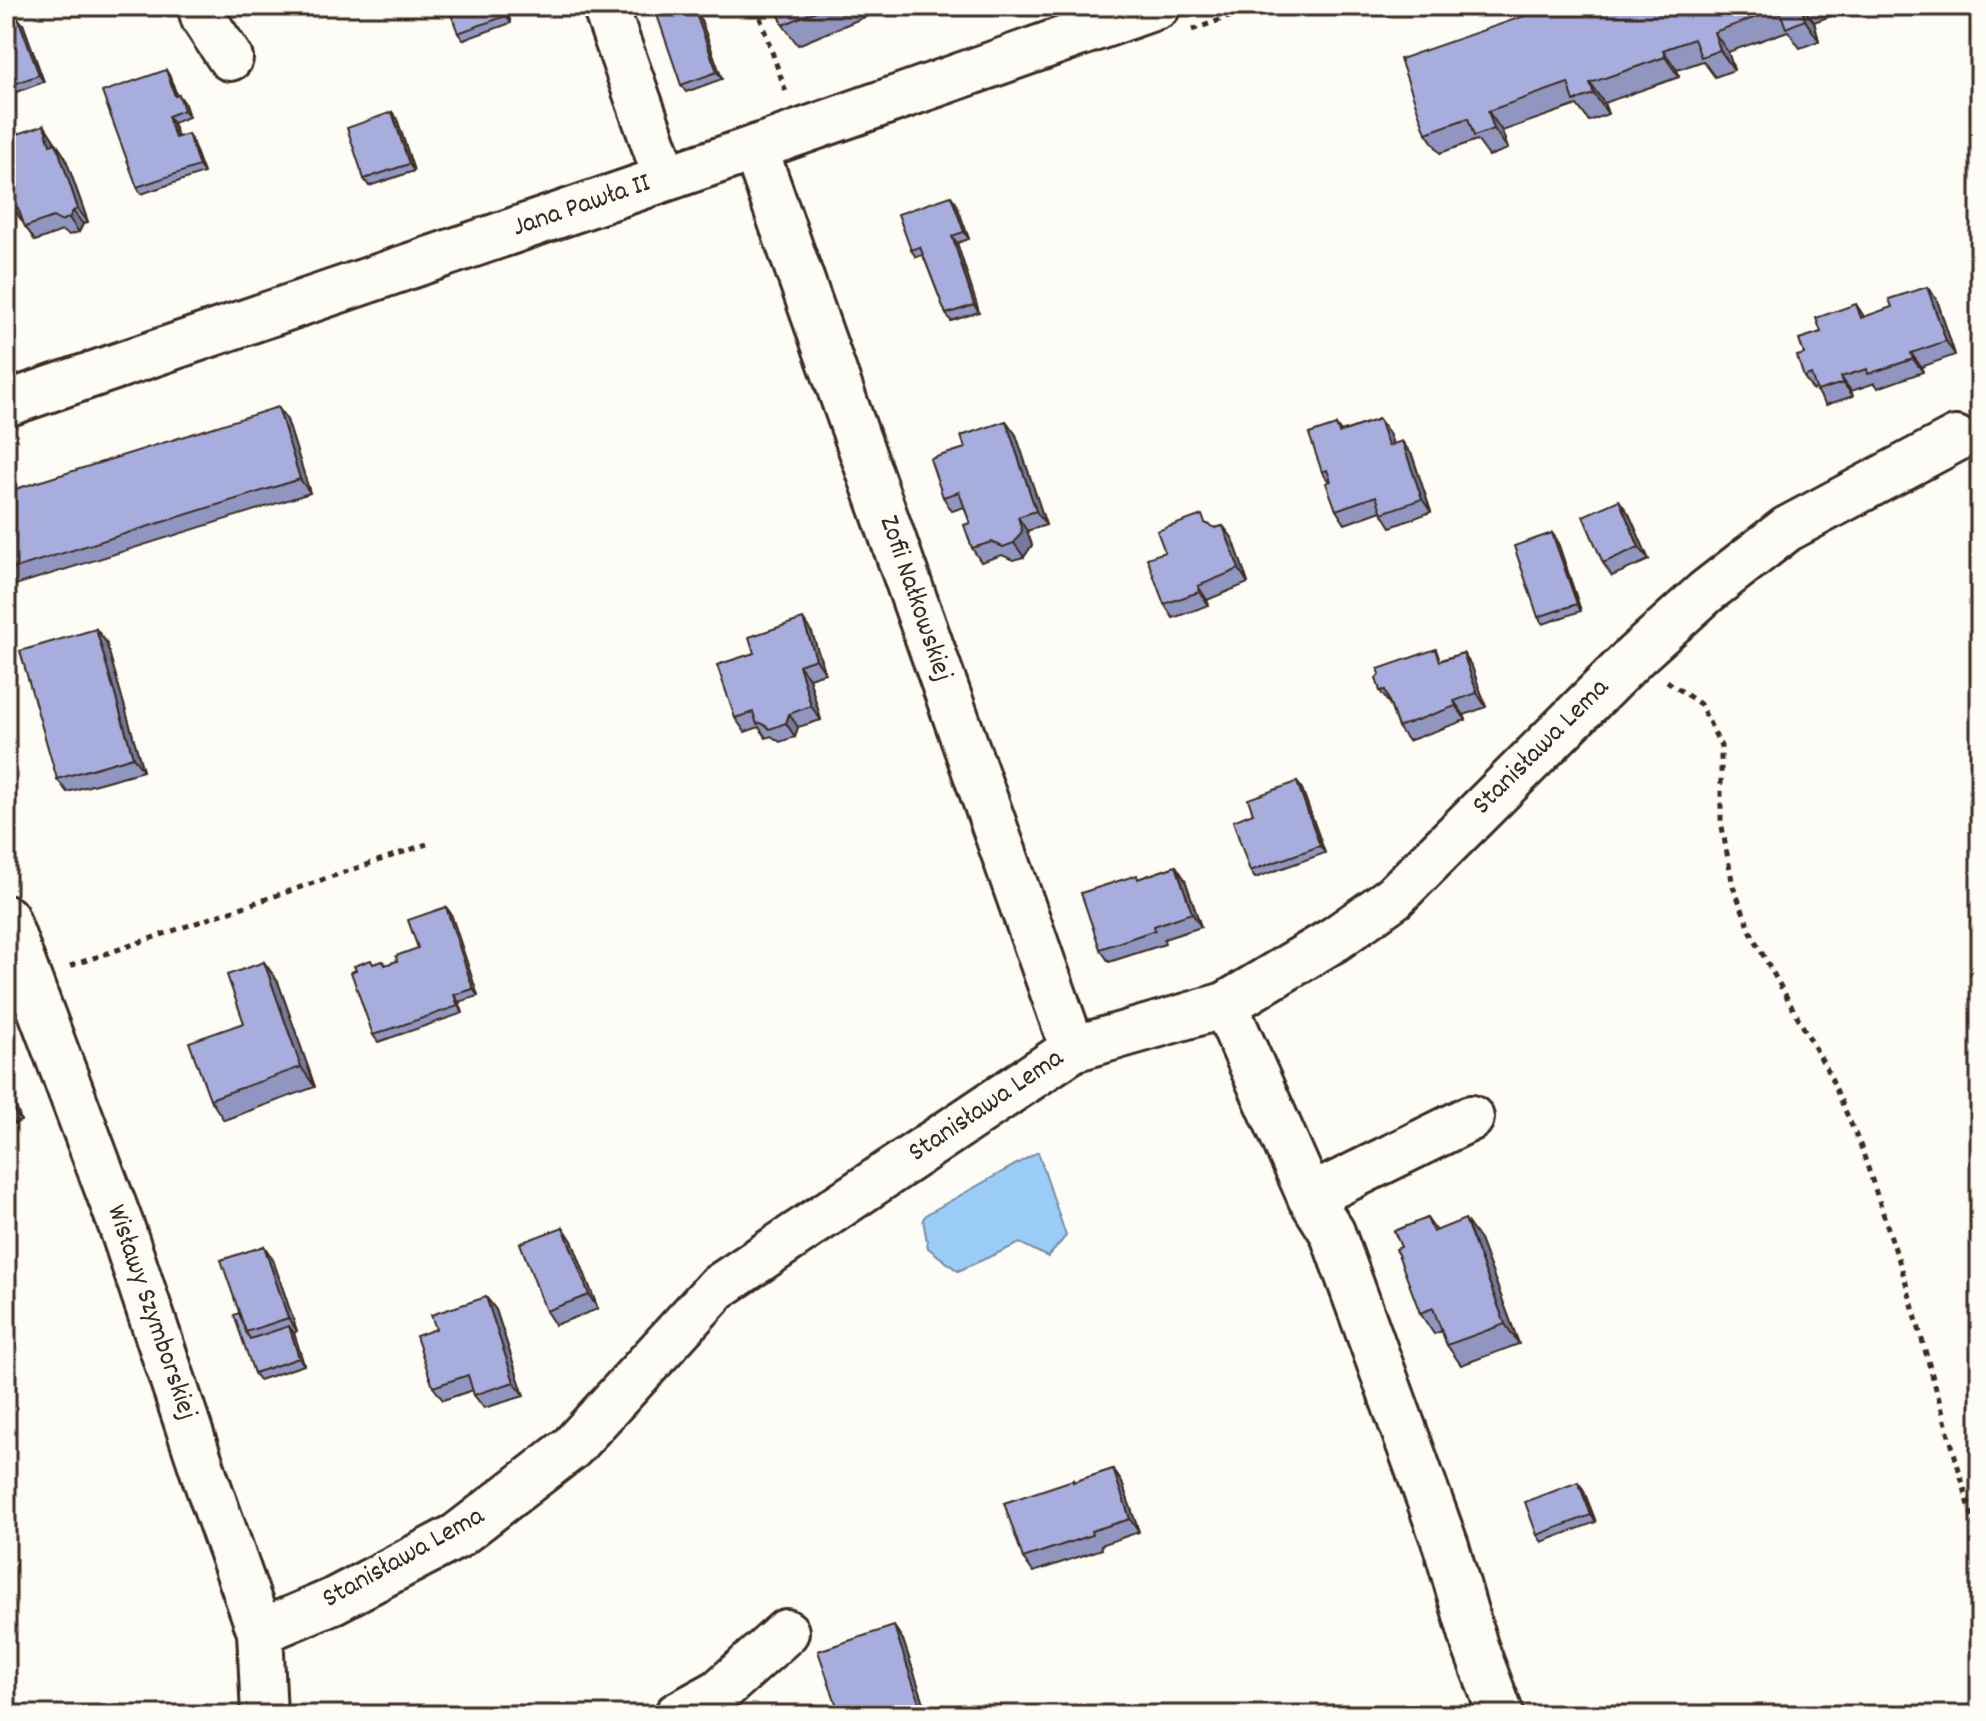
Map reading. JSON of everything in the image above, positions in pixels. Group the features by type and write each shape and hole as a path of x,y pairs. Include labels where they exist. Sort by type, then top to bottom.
{"street":[{"path":"200,6 204,19 230,58"},
{"path":"605,6 666,178"},
{"name":"Jana Pawła II","path":"6,404 755,148 1158,6"},
{"name":"Zofii Nałkowskiej","path":"755,148 1073,1049"},
{"name":"Stanisława Lema","path":"260,1632 333,1601 469,1527 572,1447 717,1288 1073,1049 1225,1005 1335,939 1394,897 1634,657 1706,592 1787,529 1956,439"},
{"name":"Wisławy Szymborskiej","path":"6,918 122,1228 260,1632 264,1715"},
{"path":"1225,1005 1310,1197 1338,1247 1446,1546 1475,1646 1501,1715"},
{"path":"1310,1197 1471,1118"},
{"path":"677,1715 719,1692 786,1632"}],"path":[{"path":"756,6 788,96"},
{"path":"1634,657 1700,704 1721,746 1721,821 1733,886 1753,937 1829,1073 1861,1147 1904,1276 1980,1544"},
{"path":"27,980 427,844"}],"water":[{"path":"1038,1152 1066,1236 1048,1257 1020,1243 958,1271 928,1248 923,1219 927,1214"}],"building":[{"path":"448,6 502,6 506,16 458,33"},
{"path":"654,6 693,6 717,72 681,85"},
{"path":"776,6 828,6 783,25"},
{"path":"1553,6 1801,6 1805,20 1786,28 1779,9 1714,32 1720,50 1701,57 1694,39 1663,50 1665,57 1590,83 1594,94 1574,101 1568,83 1488,111 1494,129 1474,136 1468,118 1426,133 1400,59"},
{"path":"18,18 39,75 6,87 6,22"},
{"path":"166,70 175,96 179,95 184,110 168,116 175,138 188,134 199,166 137,187 102,92"},
{"path":"392,112 409,164 364,179 347,128"},
{"path":"44,125 50,145 56,143 78,209 69,218 60,221 53,217 25,227 18,208 14,209 6,186 6,181 14,178 6,155 6,138"},
{"path":"951,196 964,232 952,236 974,305 946,314 920,247 911,250 898,214"},
{"path":"1927,287 1946,341 1911,353 1913,359 1868,374 1867,369 1841,377 1843,383 1817,391 1811,374 1804,377 1797,356 1804,354 1799,339 1821,332 1816,318 1856,304 1861,318 1892,307 1889,299"},
{"path":"278,407 300,479 6,571 6,492"},
{"path":"1379,419 1388,446 1402,441 1422,499 1382,513 1376,496 1336,510 1326,483 1331,481 1327,470 1322,472 1309,434 1336,425 1339,433"},
{"path":"1006,421 1036,511 1018,517 1022,531 1014,543 1003,547 992,542 972,548 964,525 970,523 959,492 943,497 930,459 965,448 961,436"},
{"path":"1619,500 1639,547 1603,563 1583,516"},
{"path":"1202,515 1205,523 1215,528 1223,526 1239,569 1198,586 1199,592 1164,604 1147,558 1165,552 1157,531"},
{"path":"1552,533 1577,604 1538,617 1514,546"},
{"path":"803,619 816,659 799,665 811,706 789,714 786,723 770,729 757,724 753,712 735,718 717,665 754,653 749,637"},
{"path":"96,629 133,757 57,779 20,651"},
{"path":"1436,649 1440,661 1463,653 1477,693 1454,701 1456,706 1398,727 1385,690 1380,691 1376,678 1380,674 1378,669"},
{"path":"1297,782 1320,846 1250,871 1233,821 1253,813 1248,799"},
{"path":"1176,866 1192,913 1100,949 1081,893"},
{"path":"446,907 473,989 454,995 458,1006 373,1035 351,972 356,970 354,966 371,960 373,964 383,961 385,965 397,961 396,956 418,948 408,920"},
{"path":"264,962 301,1067 210,1099 189,1042 244,1023 227,975"},
{"path":"6,1092 11,1108 6,1110"},
{"path":"1427,1218 1433,1232 1465,1219 1505,1324 1447,1345 1433,1308 1420,1313 1396,1249 1401,1247 1394,1231"},
{"path":"563,1227 589,1295 546,1311 520,1243"},
{"path":"264,1246 288,1318 246,1332 221,1260"},
{"path":"486,1297 514,1382 474,1395 468,1375 433,1387 416,1336 436,1329 431,1315"},
{"path":"239,1313 250,1339 289,1326 299,1358 254,1373 234,1315"},
{"path":"1113,1469 1130,1519 1023,1558 1004,1503"},
{"path":"1578,1482 1591,1515 1537,1535 1525,1502"},
{"path":"894,1626 921,1708 900,1715 840,1715 818,1651"}]}
